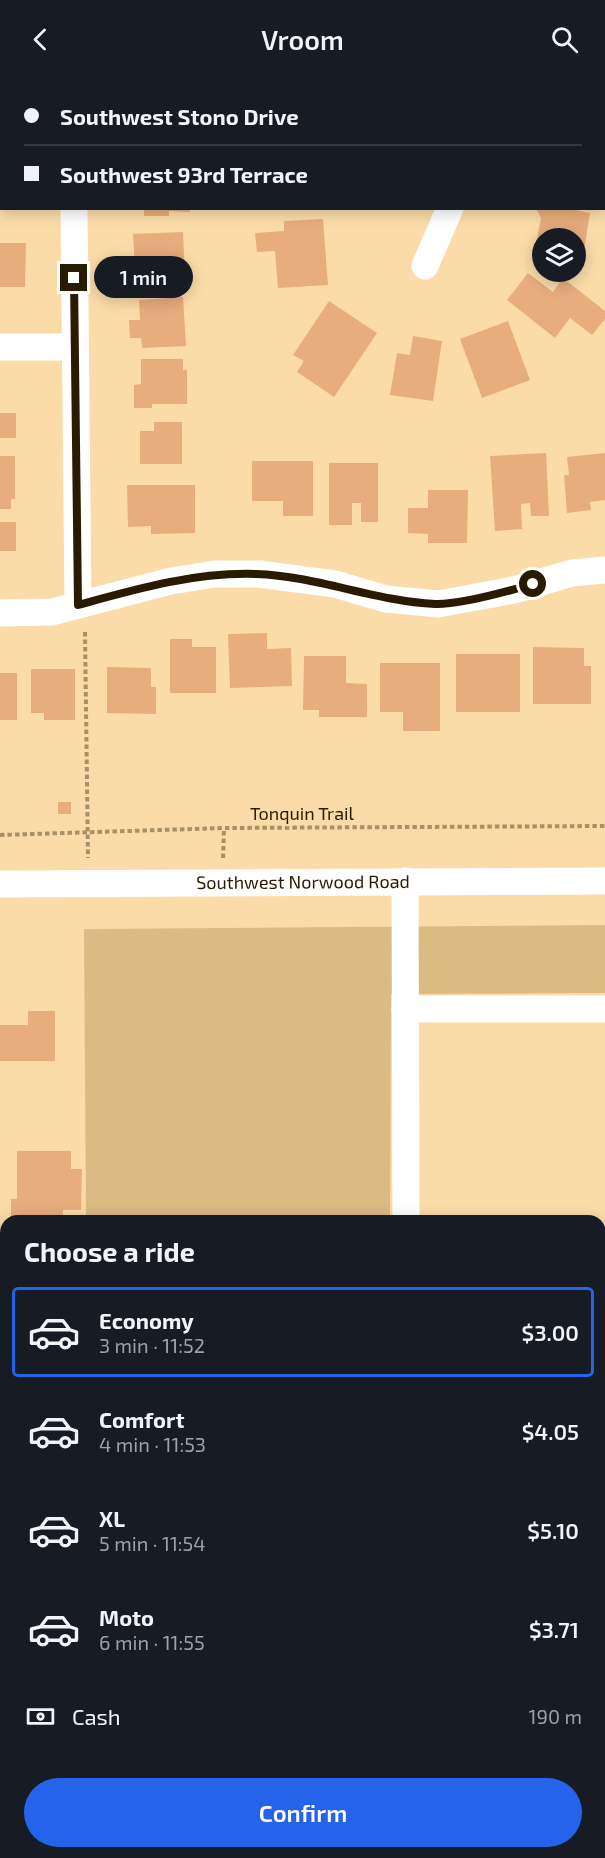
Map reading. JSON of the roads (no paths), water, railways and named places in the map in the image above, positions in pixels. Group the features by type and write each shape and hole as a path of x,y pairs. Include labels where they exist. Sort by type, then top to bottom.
{"street":[{"path":"74,210 73,347 78,605"},
{"path":"425,266 449,210"},
{"path":"0,347 73,347"},
{"path":"0,613 52,612 171,581 215,574 259,574 313,581 335,584 386,599 438,604 514,590 572,573 605,570"},
{"name":"Southwest Norwood Road","path":"0,884 605,880"},
{"path":"405,881 406,1215"},
{"path":"405,1009 605,1009"}]}
